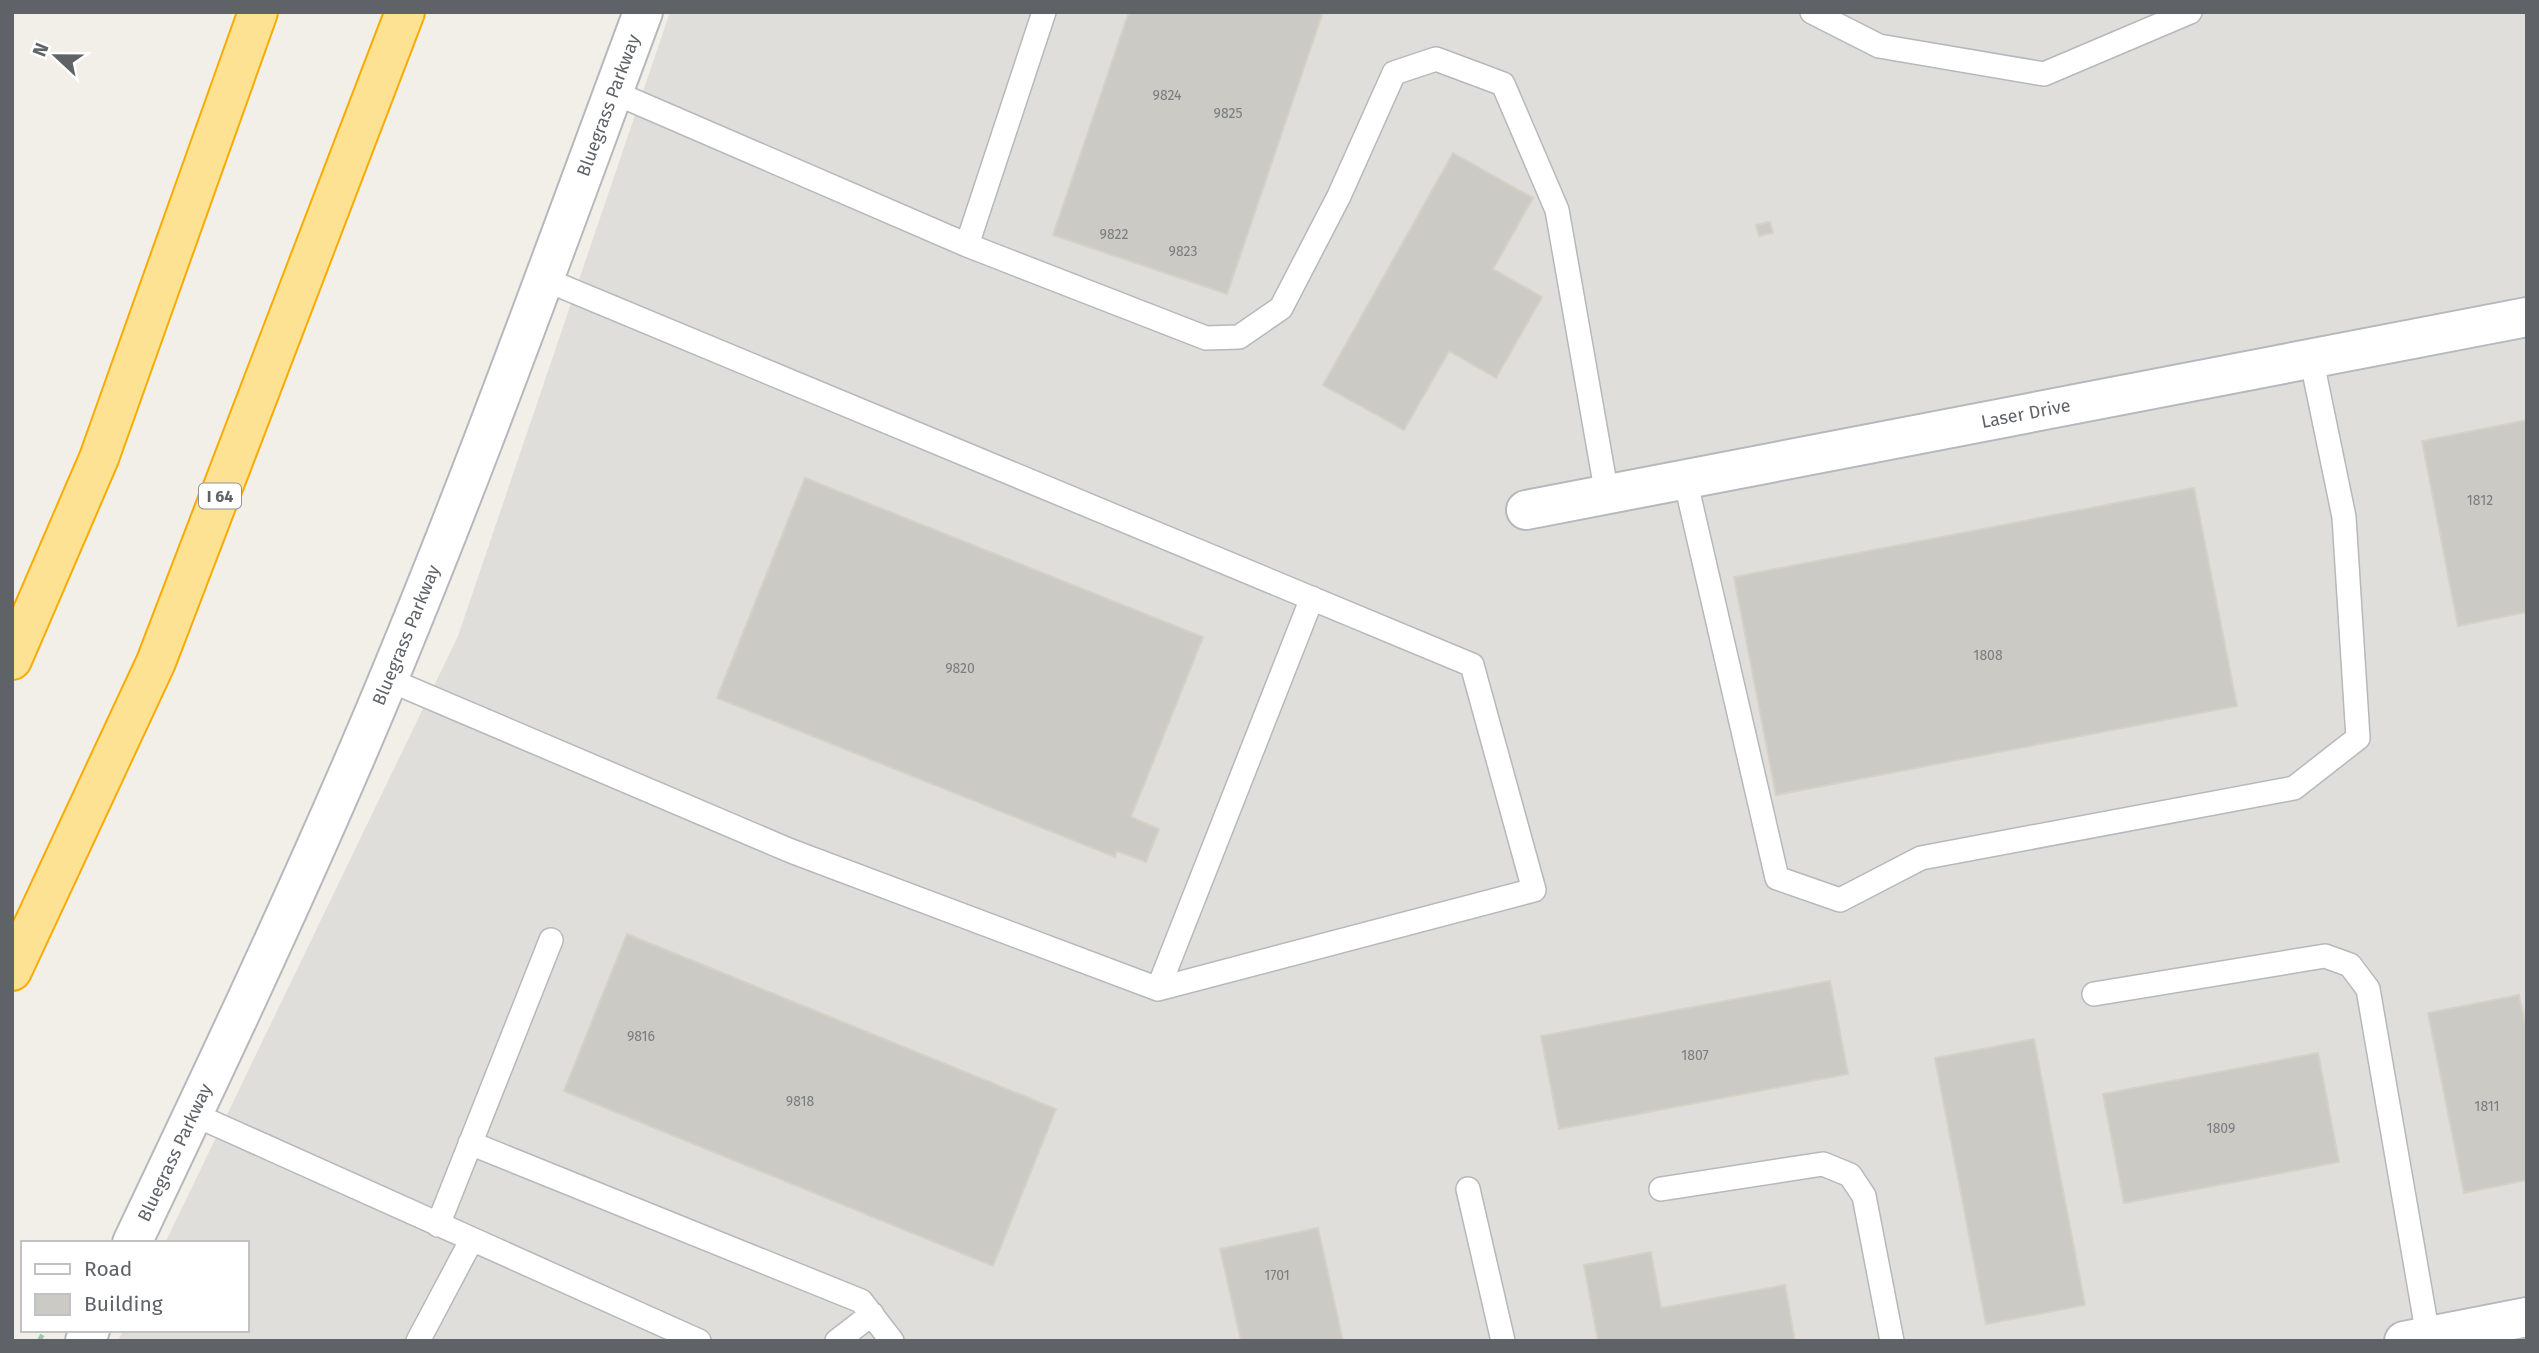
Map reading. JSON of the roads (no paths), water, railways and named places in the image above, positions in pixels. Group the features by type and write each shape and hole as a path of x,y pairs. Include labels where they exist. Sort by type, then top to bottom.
{"highway":[{"path":"12,660 99,458 258,12"},
{"name":"I 64","path":"12,971 156,662 405,12"}],"street":[{"name":"Bluegrass Parkway","path":"133,1241 248,1000 387,679 544,279 643,12"},
{"name":"Laser Drive","path":"1526,510 2527,317"},
{"path":"2416,1338 2527,1317"}],"lane":[{"path":"967,244 1044,12"},
{"path":"1812,12 1879,46 2044,74 2190,12"},
{"path":"613,92 967,244 1206,338 1239,337 1281,308 1339,196 1394,73 1436,59 1503,84 1557,210 1607,495"},
{"path":"387,679 791,851 1158,989 1534,890 1472,665 544,279"},
{"path":"1685,479 1777,878 1840,900 1921,859 2294,788 2358,738 2344,517 2311,357"},
{"path":"1158,989 1312,598"},
{"path":"438,1225 551,940"},
{"path":"2094,994 2325,956 2350,965 2368,989 2416,1338"},
{"path":"193,1114 699,1341"},
{"path":"470,1143 860,1301 892,1341"},
{"path":"1661,1189 1824,1164 1850,1175 1864,1196 1892,1341"},
{"path":"1468,1189 1503,1341"},
{"path":"418,1341 471,1241"},
{"path":"836,1341 872,1314"}]}
